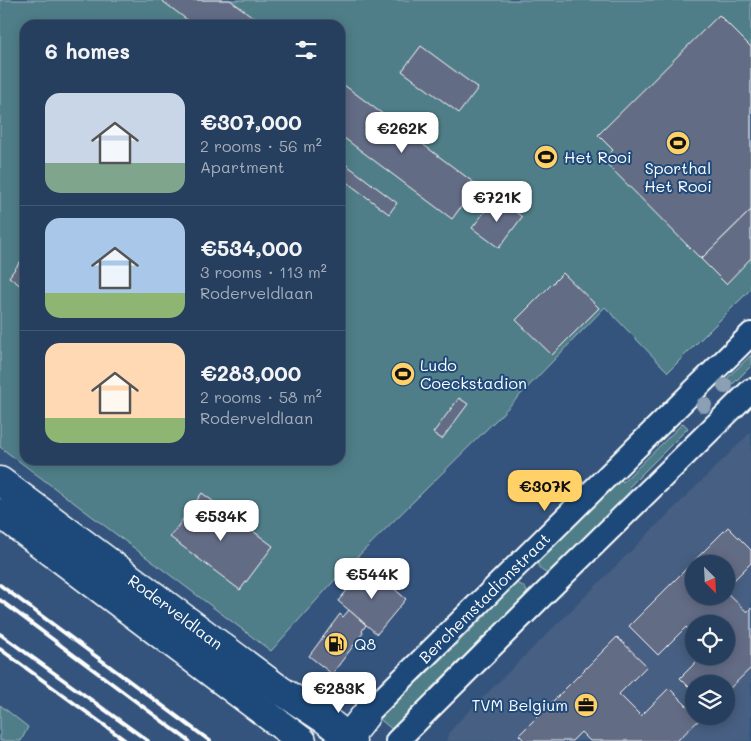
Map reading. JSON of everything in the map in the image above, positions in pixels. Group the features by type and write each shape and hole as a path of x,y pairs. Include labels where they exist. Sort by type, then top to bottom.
{"street":[{"name":"Berchemstadionstraat","path":"348,740 364,716 751,334"},
{"path":"397,741 751,390"},
{"name":"Roderveldlaan","path":"0,481 280,690 326,720 348,740"},
{"name":"Roderveldlaan","path":"0,513 302,741"},
{"path":"518,566 545,593"}],"shaded area":[{"path":"751,432 751,741 446,741 449,733"}],"green space":[{"name":"Het Rooi","path":"0,0 751,0 751,289 668,372 605,307 497,419 341,573 271,651 24,465 345,465 345,20 20,20 20,462 0,447"},
{"path":"751,355 751,366 724,393 718,387"},
{"path":"683,423 688,428 629,487 636,494 550,574 540,569 537,560 617,476 623,482"},
{"path":"512,583 526,589 528,595 501,629 496,625 430,689 434,694 394,731 376,716 415,676 420,680 487,614 483,609"},
{"path":"0,705 28,727 21,741 0,741"}],"building":[{"path":"161,0 230,0 257,20 187,20"},
{"name":"Sporthal Het Rooi","path":"719,15 751,47 751,210 701,259 603,160 613,150 598,135"},
{"path":"421,46 478,88 459,113 402,71"},
{"path":"345,86 477,185 452,219 345,139"},
{"path":"345,164 397,203 389,214 345,181"},
{"path":"496,197 522,217 499,248 472,228"},
{"path":"751,210 751,258 726,284 701,259"},
{"path":"20,262 20,285 9,277"},
{"path":"563,273 599,308 552,355 516,320"},
{"path":"459,398 468,404 442,439 433,433"},
{"path":"202,493 273,546 240,590 170,537"},
{"path":"728,527 751,550 751,563 735,579 735,555 700,555"},
{"path":"368,566 406,599 377,634 338,601"},
{"path":"685,570 685,605 735,605 735,601 747,612 751,608 751,668 735,683 735,675 685,675 685,683 680,678 693,665 735,665 735,615 685,615 685,628 658,655 629,626"},
{"name":"Q8","path":"349,610 366,625 362,631 363,633 332,674 309,656 340,614 343,617"},
{"path":"617,637 647,666 619,694 641,716 669,688 685,704 685,725 694,725 677,741 590,741 581,732 572,741 525,741 519,735"}],"railway":[{"path":"0,585 210,741"},
{"path":"0,600 189,741"},
{"path":"0,634 148,741"},
{"path":"0,649 126,741"}],"place":[{"name":"Sporthal Het Rooi","path":"678,143"},
{"name":"Het Rooi","path":"546,157"},
{"name":"Ludo Coeckstadion","path":"403,374"},
{"name":"Q8","path":"336,644"},
{"name":"TVM Belgium","path":"586,705"}]}
